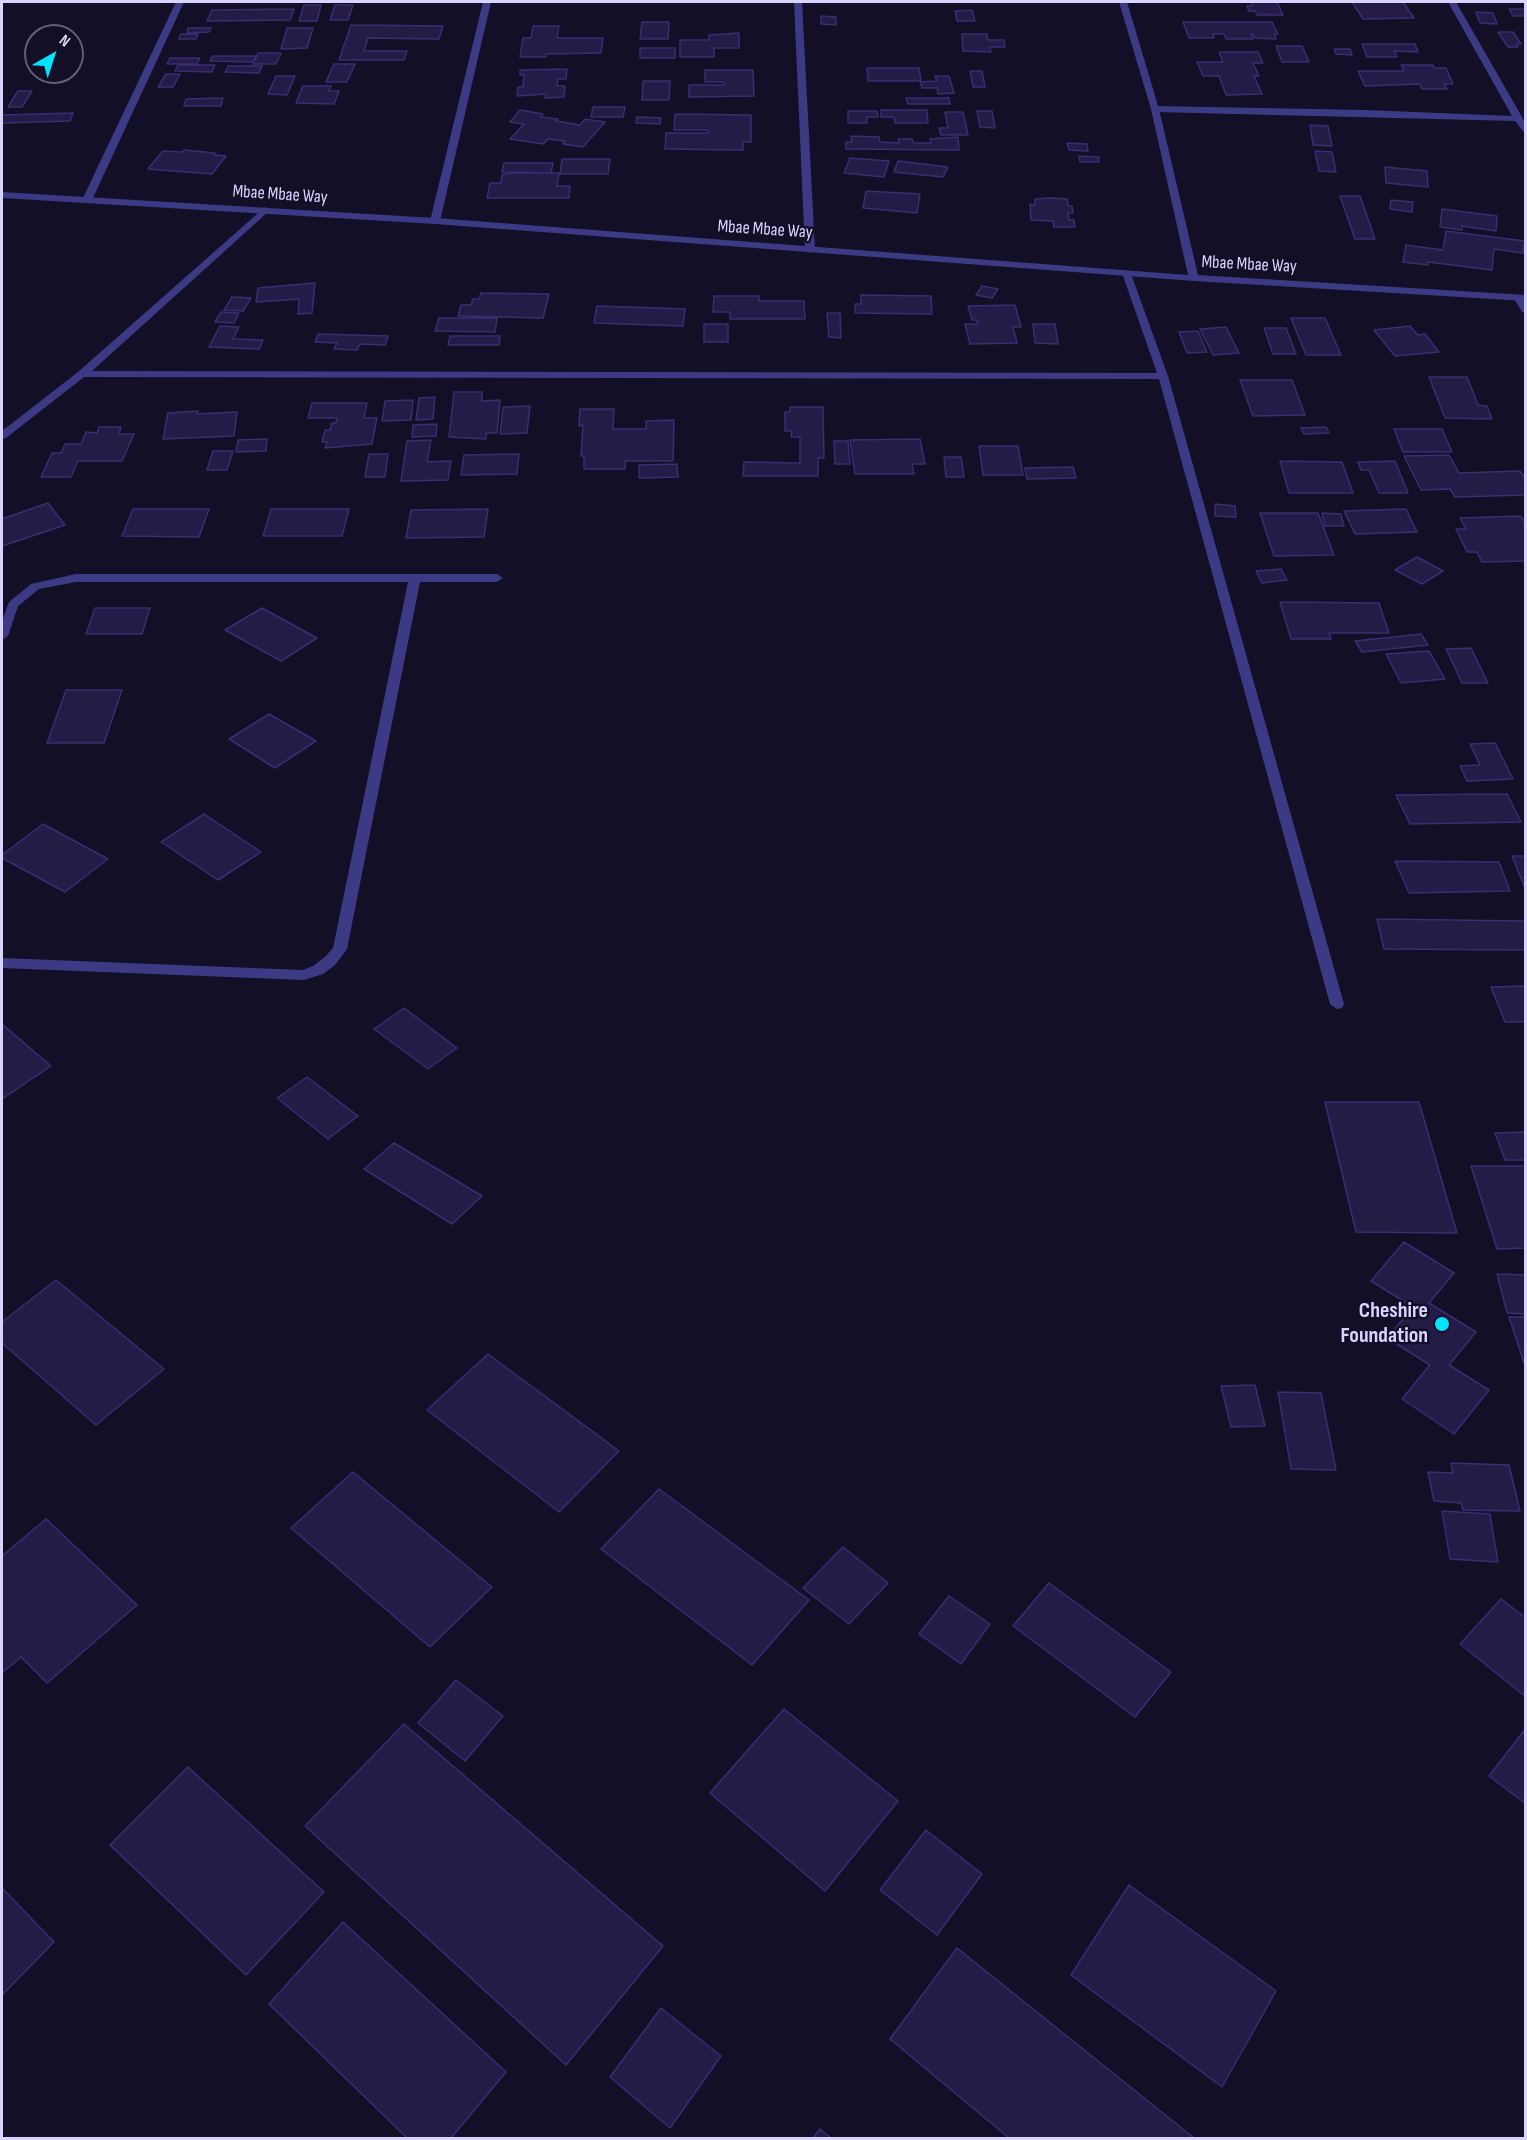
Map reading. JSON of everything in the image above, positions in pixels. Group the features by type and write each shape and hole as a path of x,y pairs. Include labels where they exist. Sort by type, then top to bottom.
{"street":[{"path":"87,200 180,2"},
{"path":"435,221 487,2"},
{"path":"798,2 810,250"},
{"path":"1123,2 1155,109 1194,278"},
{"path":"1452,2 1526,133"},
{"path":"1155,109 1366,113 1518,119"},
{"name":"Mbae Mbae Way","path":"2,195 435,221 1194,278 1522,297"},
{"path":"2,436 82,374 265,210"},
{"path":"1127,273 1163,376 1336,1004"},
{"path":"1522,297 1526,310"},
{"path":"82,374 1163,376"},
{"path":"2,636 14,605 35,586 76,578 497,578"},
{"path":"2,963 304,975 318,970 330,961 340,949 415,578"}],"building":[{"path":"1251,2 1277,2 1283,15 1257,15 1255,11 1249,11 1247,6 1252,6"},
{"path":"1352,2 1403,2 1414,18 1363,19"},
{"path":"304,5 321,5 317,21 299,21"},
{"path":"335,5 353,5 348,20 330,20"},
{"path":"294,9 290,20 207,21 212,10"},
{"path":"1509,9 1526,9 1526,16 1513,16"},
{"path":"972,10 975,21 957,21 955,11"},
{"path":"1476,12 1493,13 1497,24 1480,23"},
{"path":"821,16 836,17 836,25 821,24"},
{"path":"642,22 669,22 668,39 640,39"},
{"path":"1183,22 1272,22 1278,34 1274,34 1276,39 1255,38 1253,34 1251,34 1253,39 1226,39 1224,34 1213,34 1214,38 1189,38"},
{"path":"351,25 443,26 439,39 368,38 364,51 407,51 404,60 339,60"},
{"path":"533,26 559,26 557,38 603,38 601,53 520,57 523,38 531,38"},
{"path":"188,28 211,28 209,32 187,33"},
{"path":"287,28 313,28 307,48 281,49"},
{"path":"1498,32 1513,32 1521,44 1516,44 1518,47 1508,47"},
{"path":"739,33 739,48 714,48 714,57 680,57 680,40 709,40 709,35"},
{"path":"181,34 198,34 196,39 179,39"},
{"path":"962,34 987,34 988,40 1004,40 1005,47 990,47 991,52 963,51"},
{"path":"1362,44 1415,44 1418,52 1394,51 1397,57 1367,57"},
{"path":"1276,46 1302,46 1309,62 1282,62"},
{"path":"640,48 675,48 675,58 640,58"},
{"path":"1334,49 1350,49 1352,55 1336,54"},
{"path":"1219,52 1258,52 1263,63 1253,63 1259,76 1254,76 1262,94 1226,95 1219,76 1203,76 1197,62 1223,62"},
{"path":"258,53 281,53 276,64 253,64"},
{"path":"213,56 256,56 253,62 210,61"},
{"path":"170,58 200,58 197,64 167,64"},
{"path":"334,64 355,64 347,82 326,82"},
{"path":"178,65 215,65 212,72 175,71"},
{"path":"1401,65 1433,65 1434,68 1446,68 1453,84 1444,84 1447,89 1422,89 1420,84 1365,86 1358,71 1404,71"},
{"path":"228,66 262,66 259,73 225,72"},
{"path":"867,68 919,68 921,81 868,81"},
{"path":"567,69 566,79 558,79 557,86 565,86 564,97 545,98 546,94 517,96 518,87 523,87 524,75 520,75 520,70"},
{"path":"705,70 753,70 754,96 689,97 689,85 724,85 724,82 705,82"},
{"path":"970,71 982,71 985,87 973,87"},
{"path":"166,74 180,74 173,87 158,87"},
{"path":"276,76 295,76 287,95 268,94"},
{"path":"935,76 949,76 954,93 938,94 937,88 922,88 920,82 937,81"},
{"path":"643,81 670,81 669,100 642,100"},
{"path":"303,86 331,86 329,91 339,91 334,104 296,103"},
{"path":"18,91 32,91 22,107 8,107"},
{"path":"223,98 221,106 184,106 186,99"},
{"path":"906,98 949,98 950,104 908,104"},
{"path":"593,107 625,107 623,117 591,117"},
{"path":"520,110 543,114 541,117 558,119 556,121 580,125 585,119 605,122 583,147 563,144 565,141 548,139 543,144 510,139 524,124 510,122"},
{"path":"881,110 927,110 928,123 895,123 894,117 881,117"},
{"path":"848,111 877,111 878,117 867,117 867,123 848,123"},
{"path":"977,111 992,111 995,128 980,127"},
{"path":"945,112 963,112 968,135 941,135 939,128 948,128"},
{"path":"73,113 70,121 2,123 2,115"},
{"path":"675,114 751,115 751,142 743,142 743,150 665,149 666,133 708,133 708,130 674,130"},
{"path":"637,117 661,118 660,124 636,123"},
{"path":"1310,125 1328,126 1332,146 1313,145"},
{"path":"851,136 879,137 880,142 899,143 898,139 912,139 913,143 931,143 930,139 958,137 959,150 846,149 846,142 852,142"},
{"path":"1067,143 1087,144 1088,151 1069,150"},
{"path":"184,150 226,156 212,174 148,169 163,151 182,152"},
{"path":"1315,151 1332,152 1336,172 1319,171"},
{"path":"1079,156 1099,157 1099,162 1080,162"},
{"path":"850,158 889,161 884,177 844,173"},
{"path":"562,159 610,159 608,174 560,174"},
{"path":"898,161 948,167 943,177 894,172"},
{"path":"504,163 553,163 551,173 502,172"},
{"path":"1385,167 1427,171 1428,187 1386,183"},
{"path":"559,173 557,186 570,186 569,198 487,198 490,183 501,183 502,175"},
{"path":"866,191 920,194 917,213 863,208"},
{"path":"1340,196 1360,196 1375,239 1355,239"},
{"path":"1035,199 1067,199 1068,206 1072,206 1073,213 1068,213 1069,220 1074,220 1075,227 1054,227 1053,221 1031,220 1030,204 1035,205"},
{"path":"1391,200 1413,202 1412,212 1390,209"},
{"path":"1442,209 1497,216 1496,231 1462,226 1462,230 1440,227"},
{"path":"1446,231 1525,241 1523,253 1494,249 1492,270 1428,262 1428,265 1403,262 1406,245 1443,250"},
{"path":"315,283 312,313 298,314 299,299 256,302 258,288"},
{"path":"982,286 998,289 992,298 976,295"},
{"path":"481,293 549,294 543,318 458,316 461,305 471,305 473,299 479,299"},
{"path":"861,295 931,296 932,314 855,313 855,304 861,304"},
{"path":"714,296 759,296 759,301 804,301 805,319 730,319 730,312 713,312"},
{"path":"232,297 251,298 243,311 224,310"},
{"path":"1015,305 1021,327 1013,327 1017,343 970,344 965,324 978,324 977,320 972,320 968,306"},
{"path":"597,306 685,309 683,326 594,323"},
{"path":"221,312 239,313 234,323 215,322"},
{"path":"827,313 840,313 841,338 829,337"},
{"path":"439,318 497,318 495,332 435,331"},
{"path":"1291,318 1325,318 1341,355 1306,355"},
{"path":"704,324 728,324 728,342 704,342"},
{"path":"1033,324 1055,324 1058,344 1035,343"},
{"path":"220,326 239,327 233,339 263,340 259,349 209,347"},
{"path":"1410,326 1418,335 1425,334 1439,352 1395,356 1374,330"},
{"path":"1226,327 1239,353 1213,355 1200,329"},
{"path":"1264,328 1286,328 1296,354 1273,354"},
{"path":"1198,331 1207,352 1187,353 1179,332"},
{"path":"318,334 388,336 385,345 360,344 357,350 334,349 337,343 315,342"},
{"path":"450,336 500,336 499,345 448,345"},
{"path":"1429,377 1467,377 1478,405 1487,406 1492,419 1445,418"},
{"path":"1240,380 1292,380 1305,415 1253,416"},
{"path":"454,392 482,392 482,401 500,400 497,433 486,433 486,439 449,437"},
{"path":"435,397 433,419 416,420 419,398"},
{"path":"413,400 411,420 382,421 385,401"},
{"path":"312,403 367,403 364,418 377,418 372,444 325,448 327,442 322,442 325,430 330,430 337,418 308,418"},
{"path":"530,406 527,433 500,434 503,407"},
{"path":"790,407 823,407 824,458 818,458 818,476 743,476 744,462 800,463 800,437 791,437 792,431 785,431 785,412 790,412"},
{"path":"580,409 614,409 613,429 646,429 646,421 674,420 673,461 625,461 625,469 584,469 584,456 581,456 583,425 579,426"},
{"path":"198,411 197,414 237,412 234,436 163,439 168,413"},
{"path":"437,424 436,436 412,437 413,425"},
{"path":"99,427 121,427 119,434 134,434 122,461 78,461 71,477 41,477 52,453 61,453 65,444 81,444 86,432 97,433"},
{"path":"1326,427 1329,433 1304,434 1301,428"},
{"path":"1394,429 1442,429 1452,452 1403,452"},
{"path":"267,439 266,451 236,452 238,440"},
{"path":"920,439 925,464 912,464 914,474 855,474 850,440"},
{"path":"431,440 427,462 451,461 448,480 401,481 407,441"},
{"path":"834,441 848,441 850,464 835,464"},
{"path":"979,446 1018,446 1023,475 983,475"},
{"path":"213,451 233,451 227,470 207,470"},
{"path":"369,454 388,454 385,477 365,477"},
{"path":"519,454 517,474 461,475 464,455"},
{"path":"1449,455 1459,473 1520,471 1526,480 1526,495 1455,497 1450,489 1421,490 1404,456"},
{"path":"944,457 961,457 964,477 946,477"},
{"path":"1280,461 1342,462 1353,493 1289,493"},
{"path":"1395,461 1408,493 1379,493 1369,470 1361,470 1358,462"},
{"path":"677,464 678,477 639,478 639,465"},
{"path":"1073,467 1076,478 1027,479 1025,468"},
{"path":"48,503 65,525 2,546 2,519"},
{"path":"1215,504 1235,506 1236,517 1215,516"},
{"path":"133,509 209,509 199,537 122,536"},
{"path":"271,509 349,509 342,536 263,536"},
{"path":"488,509 484,537 406,538 411,510"},
{"path":"1406,509 1417,532 1355,534 1344,511"},
{"path":"1260,513 1318,513 1334,555 1274,556"},
{"path":"1322,513 1341,514 1344,526 1325,526"},
{"path":"1521,516 1526,525 1526,561 1482,562 1477,552 1467,552 1456,529 1466,529 1460,518"},
{"path":"1417,557 1443,571 1422,584 1395,570"},
{"path":"1281,569 1287,580 1262,583 1256,571"},
{"path":"1280,602 1379,603 1389,633 1329,633 1331,639 1291,639"},
{"path":"95,608 150,608 142,634 86,634"},
{"path":"262,608 317,638 281,661 225,630"},
{"path":"1421,634 1428,645 1362,652 1355,641"},
{"path":"1471,648 1488,683 1462,683 1446,649"},
{"path":"1429,651 1445,679 1401,683 1386,654"},
{"path":"66,690 122,690 104,743 47,743"},
{"path":"269,714 316,741 275,768 229,739"},
{"path":"1495,743 1513,779 1467,781 1460,766 1480,765 1470,744"},
{"path":"1507,794 1521,822 1410,824 1396,795"},
{"path":"204,814 261,852 218,880 161,842"},
{"path":"43,824 108,859 65,892 2,858 2,855"},
{"path":"1512,856 1526,856 1526,891"},
{"path":"1395,861 1499,862 1510,891 1409,893"},
{"path":"1377,919 1526,921 1526,950 1384,949"},
{"path":"1526,986 1526,1022 1505,1022 1491,987"},
{"path":"404,1008 457,1048 428,1069 374,1029"},
{"path":"2,1024 51,1066 2,1099"},
{"path":"307,1077 358,1116 328,1139 277,1098"},
{"path":"1325,1102 1419,1102 1457,1233 1356,1232"},
{"path":"1526,1132 1526,1160 1505,1160 1495,1133"},
{"path":"394,1143 482,1196 452,1224 364,1169"},
{"path":"1471,1166 1526,1166 1526,1248 1497,1249"},
{"path":"1404,1242 1454,1273 1429,1303 1476,1332 1449,1365 1489,1390 1454,1434 1402,1399 1430,1365 1387,1338 1413,1307 1371,1281"},
{"path":"1497,1274 1526,1275 1526,1314 1507,1313"},
{"path":"56,1280 164,1369 96,1425 2,1343 2,1322"},
{"path":"1509,1317 1526,1317 1526,1369"},
{"path":"488,1354 619,1451 559,1512 427,1410"},
{"path":"1255,1385 1265,1426 1231,1427 1221,1386"},
{"path":"1278,1392 1321,1393 1336,1470 1291,1469"},
{"path":"1451,1463 1509,1465 1520,1511 1463,1510 1461,1503 1434,1501 1428,1472 1453,1473"},
{"path":"353,1472 492,1587 430,1647 291,1528"},
{"path":"659,1489 809,1600 752,1665 601,1549"},
{"path":"1442,1511 1490,1514 1498,1562 1450,1559"},
{"path":"46,1519 137,1605 47,1683 21,1657 2,1673 2,1556"},
{"path":"843,1547 888,1583 849,1624 803,1588"},
{"path":"1049,1583 1171,1672 1135,1717 1013,1626"},
{"path":"949,1596 990,1624 961,1664 919,1634"},
{"path":"1501,1599 1526,1618 1526,1697 1460,1644"},
{"path":"456,1680 503,1716 465,1761 418,1723"},
{"path":"784,1709 898,1801 825,1891 710,1793"},
{"path":"404,1724 663,1946 566,2065 305,1826"},
{"path":"1526,1728 1526,1804 1489,1776"},
{"path":"188,1767 324,1892 246,1975 110,1845"},
{"path":"926,1830 982,1874 937,1935 880,1890"},
{"path":"1129,1885 1276,1991 1222,2087 1071,1975"},
{"path":"2,1888 54,1942 2,1995"},
{"path":"343,1922 506,2072 451,2138 407,2138 269,2004"},
{"path":"957,1948 1194,2138 1009,2138 890,2039"},
{"path":"661,2008 721,2056 670,2128 610,2077"},
{"path":"820,2129 831,2138 813,2138"}],"place":[{"name":"Cheshire Foundation","path":"1442,1324"}]}
